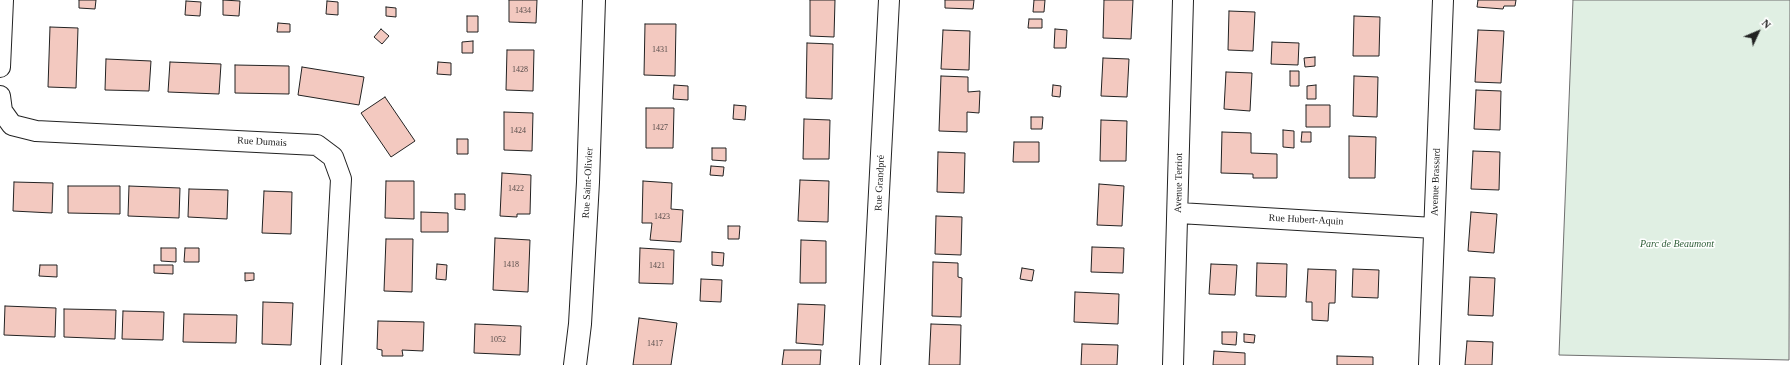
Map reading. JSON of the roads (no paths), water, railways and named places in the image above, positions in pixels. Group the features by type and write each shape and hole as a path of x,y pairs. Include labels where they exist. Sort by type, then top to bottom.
{"street":[{"path":"0,67 3,0"},
{"name":"Rue Saint-Olivier","path":"575,365 580,324 588,182 594,0"},
{"name":"Rue Grandpré","path":"870,365 888,0"},
{"name":"Avenue Terriot","path":"1173,365 1179,213 1183,0"},
{"name":"Avenue Brassard","path":"1429,365 1444,0"},
{"name":"Rue Dumais","path":"0,96 2,111 12,125 36,131 317,145 333,157 340,179 331,365"},
{"name":"Rue Hubert-Aquin","path":"1179,213 1434,228"}],"park label":[{"name":"Parc de Beaumont","path":"1677,244"}]}
